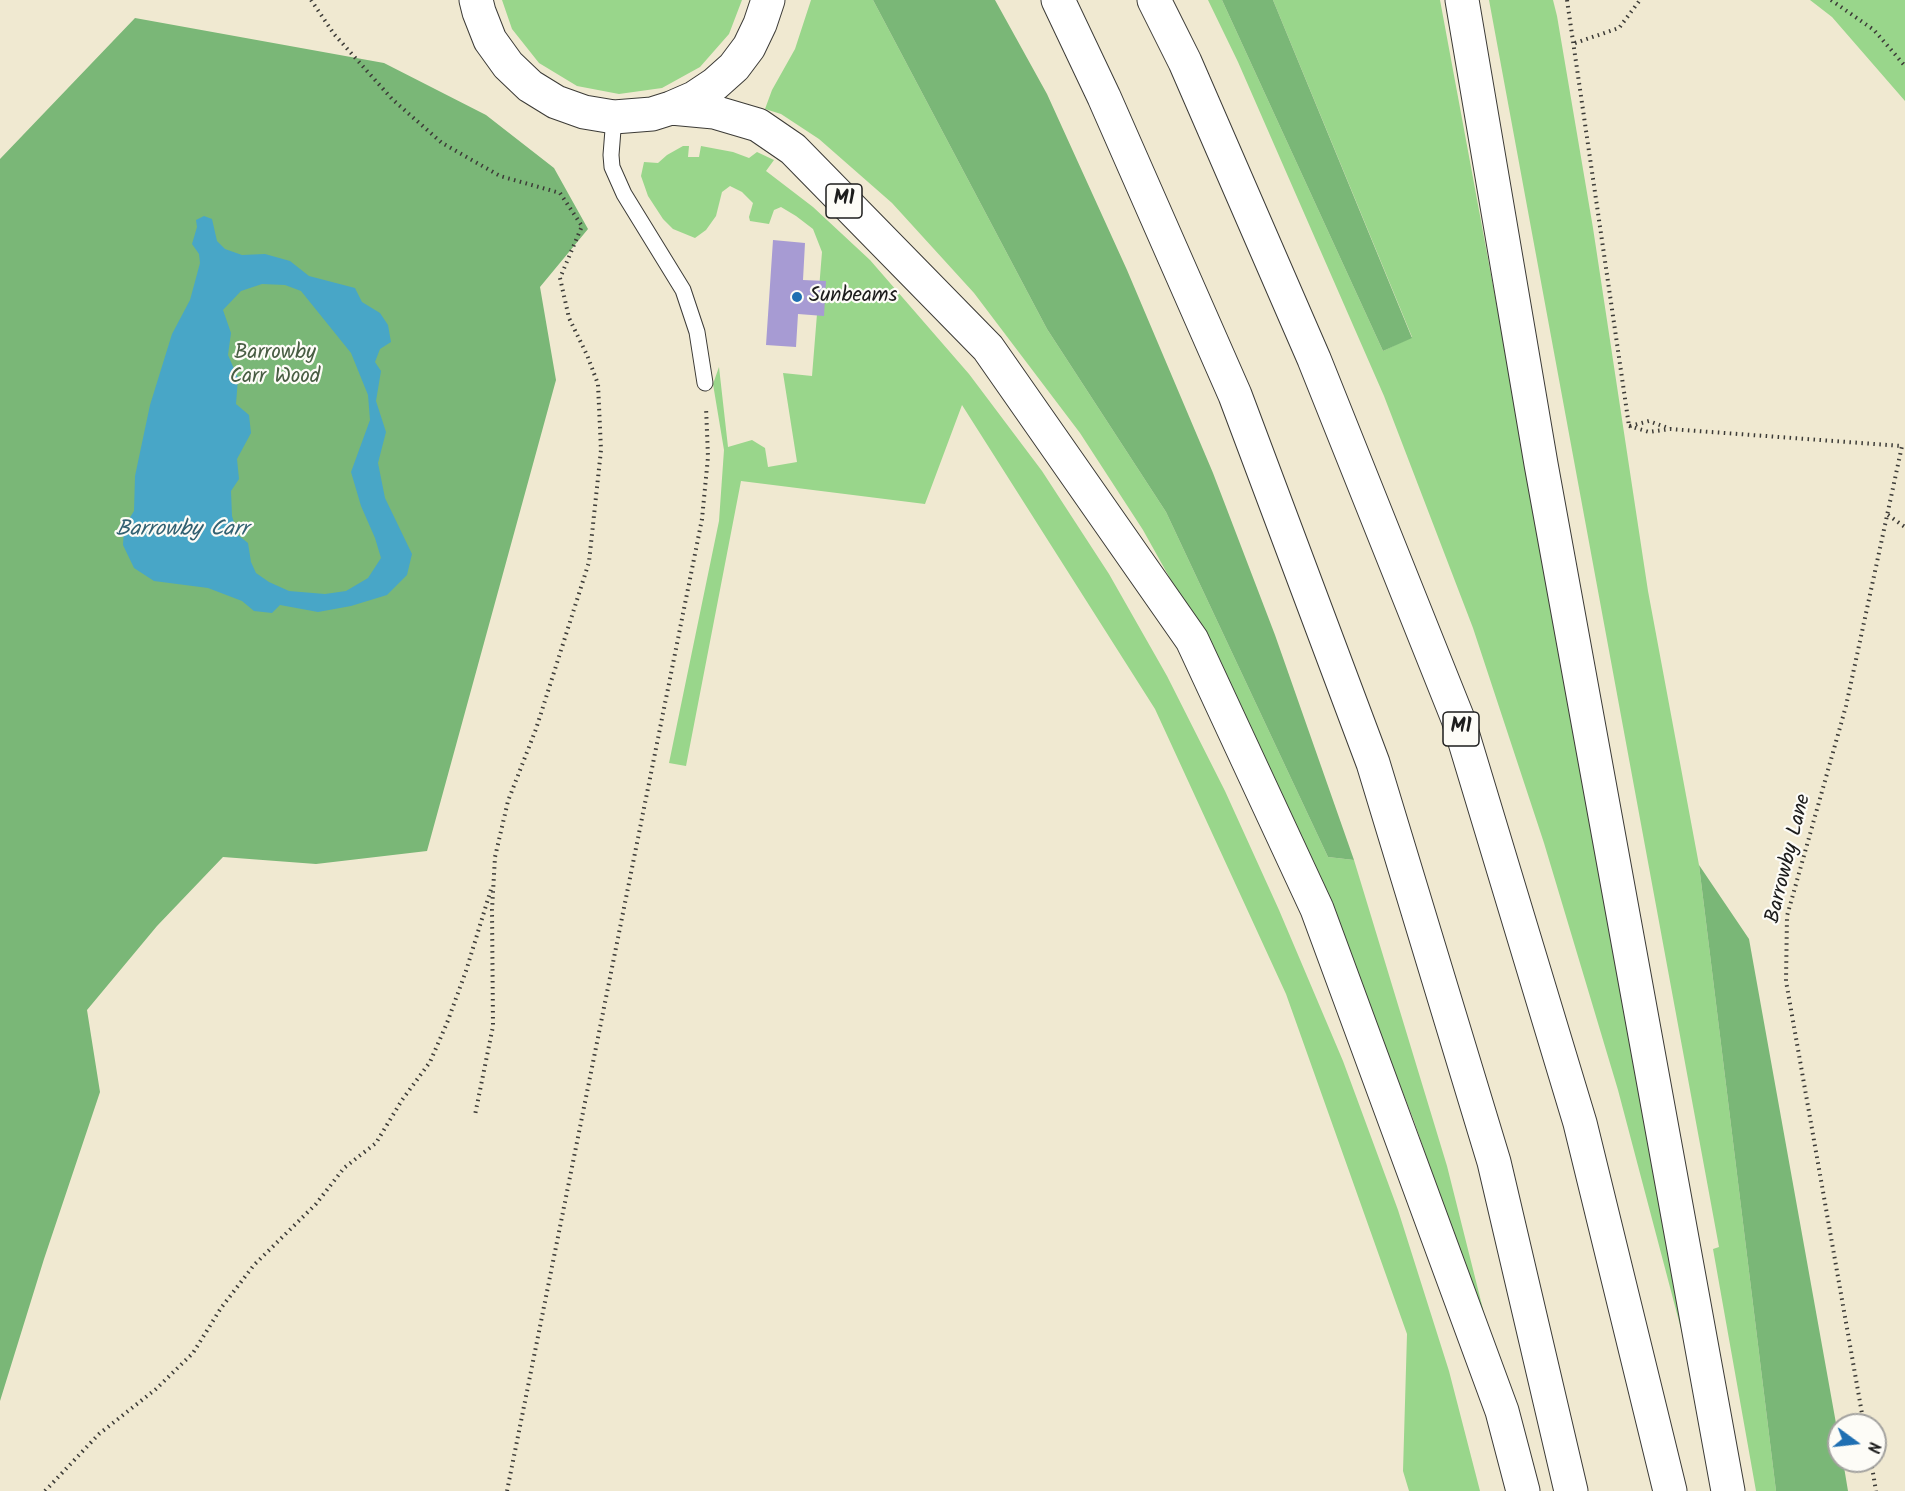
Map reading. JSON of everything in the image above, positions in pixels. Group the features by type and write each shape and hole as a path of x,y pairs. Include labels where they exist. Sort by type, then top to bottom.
{"highway":[{"path":"476,0 478,12 490,40 508,65 530,86 556,102 584,112 614,117 652,114 671,108 694,98 715,84 734,67 749,46 768,0"},
{"path":"1058,0 1104,97 1234,395 1373,763 1494,1162 1571,1491"},
{"name":"M1","path":"1154,0 1185,62 1314,360 1458,719 1580,1123 1670,1491"},
{"path":"1462,0 1539,453 1728,1491"},
{"name":"M1","path":"671,108 714,112 758,125 793,149 846,203 988,348 1192,640 1317,909 1502,1411 1523,1491"}],"lane":[{"path":"614,117 612,167 624,194 683,290 697,332 705,383"}],"path":[{"path":"311,0 334,34 392,99 442,142 500,176 560,194 582,226 560,278 569,318 598,384 601,450 589,562 536,729 508,801 495,857 492,910 493,1026 475,1115"},
{"path":"1567,0 1629,426"},
{"path":"1575,43 1619,28 1640,0"},
{"path":"1831,0 1874,30 1905,66"},
{"path":"507,1491 702,519 708,457 705,383"},
{"path":"1629,426 1648,421 1670,429"},
{"path":"1629,426 1649,432 1670,429"},
{"name":"Barrowby Lane","path":"1670,429 1902,446 1846,706 1787,916 1786,981 1862,1413"},
{"path":"1888,515 1905,527"},
{"path":"45,1491 99,1434 156,1389 193,1353 221,1308 254,1264 316,1204 344,1168 376,1143 402,1100 430,1062 466,970 494,878"},
{"path":"1873,1473 1876,1491"}],"green space":[{"path":"502,0 742,0 729,34 700,67 662,88 619,94 577,86 539,63 512,29"},
{"path":"811,0 873,0 1047,329 1166,512 1328,857 1354,860 1447,1166 1493,1349 1414,1121 1359,980 1201,634 1143,530 1080,433 974,293 892,203 819,139 781,114 765,109 772,90 795,49"},
{"path":"873,0 995,0 1047,94 1127,270 1213,473 1275,635 1354,860 1328,857 1166,512 1047,329"},
{"path":"1208,0 1222,0 1383,351 1412,337 1273,0 1440,0 1700,1401 1618,1090 1544,843 1473,628 1384,396 1238,62"},
{"path":"1222,0 1273,0 1412,338 1383,351"},
{"path":"1489,0 1553,0 1557,16 1593,228 1648,591 1699,865 1776,1491 1756,1491 1713,1249 1719,1247"},
{"path":"1810,0 1905,0 1905,101 1832,17"},
{"name":"Barrowby Carr Wood","path":"135,18 384,63 486,115 554,168 588,229 540,287 556,380 427,851 316,864 223,857 157,926 87,1010 100,1092 44,1259 0,1401 0,159"},
{"path":"683,146 689,146 688,157 699,157 701,146 733,152 749,158 757,152 774,160 766,171 813,207 870,260 969,374 1042,471 1109,574 1167,676 1225,791 1279,910 1343,1061 1398,1210 1449,1371 1480,1491 1409,1491 1403,1471 1407,1334 1286,994 1155,709 962,405 925,504 741,481 686,766 669,763 719,521 724,450 713,384 719,367 728,447 752,440 765,448 768,467 797,462 783,373 812,376 822,252 813,229 781,207 774,210 769,224 750,221 753,203 742,192 730,186 722,192 716,216 706,230 695,238 673,229 663,219 648,196 641,176 644,162 658,163"},
{"path":"1699,865 1749,939 1834,1413 1827,1413 1827,1473 1845,1473 1848,1491 1776,1491"}],"water":[{"name":"Barrowby Carr","path":"204,216 212,219 217,241 225,249 242,255 265,254 290,261 309,276 355,288 362,302 380,313 388,325 391,342 380,349 375,362 381,371 376,401 386,432 378,463 385,498 412,554 407,575 387,595 351,606 318,612 280,605 272,613 254,611 242,601 208,588 154,581 134,568 123,545 124,527 134,511 135,476 150,405 172,334 190,300 200,263 199,254 192,244 197,227 196,220","holes":["262,284 285,285 301,291 351,353 368,395 370,420 351,472 381,558 368,578 346,591 325,594 289,591 269,582 256,573 251,562 248,543 238,535 232,516 231,491 239,479 237,459 251,433 249,415 236,404 238,378 228,355 231,333 223,310 241,291"]}],"building":[{"name":"Sunbeams","path":"773,240 805,243 803,280 826,281 824,316 798,314 796,347 766,345"}],"place":[{"name":"Sunbeams","path":"797,297"}]}
